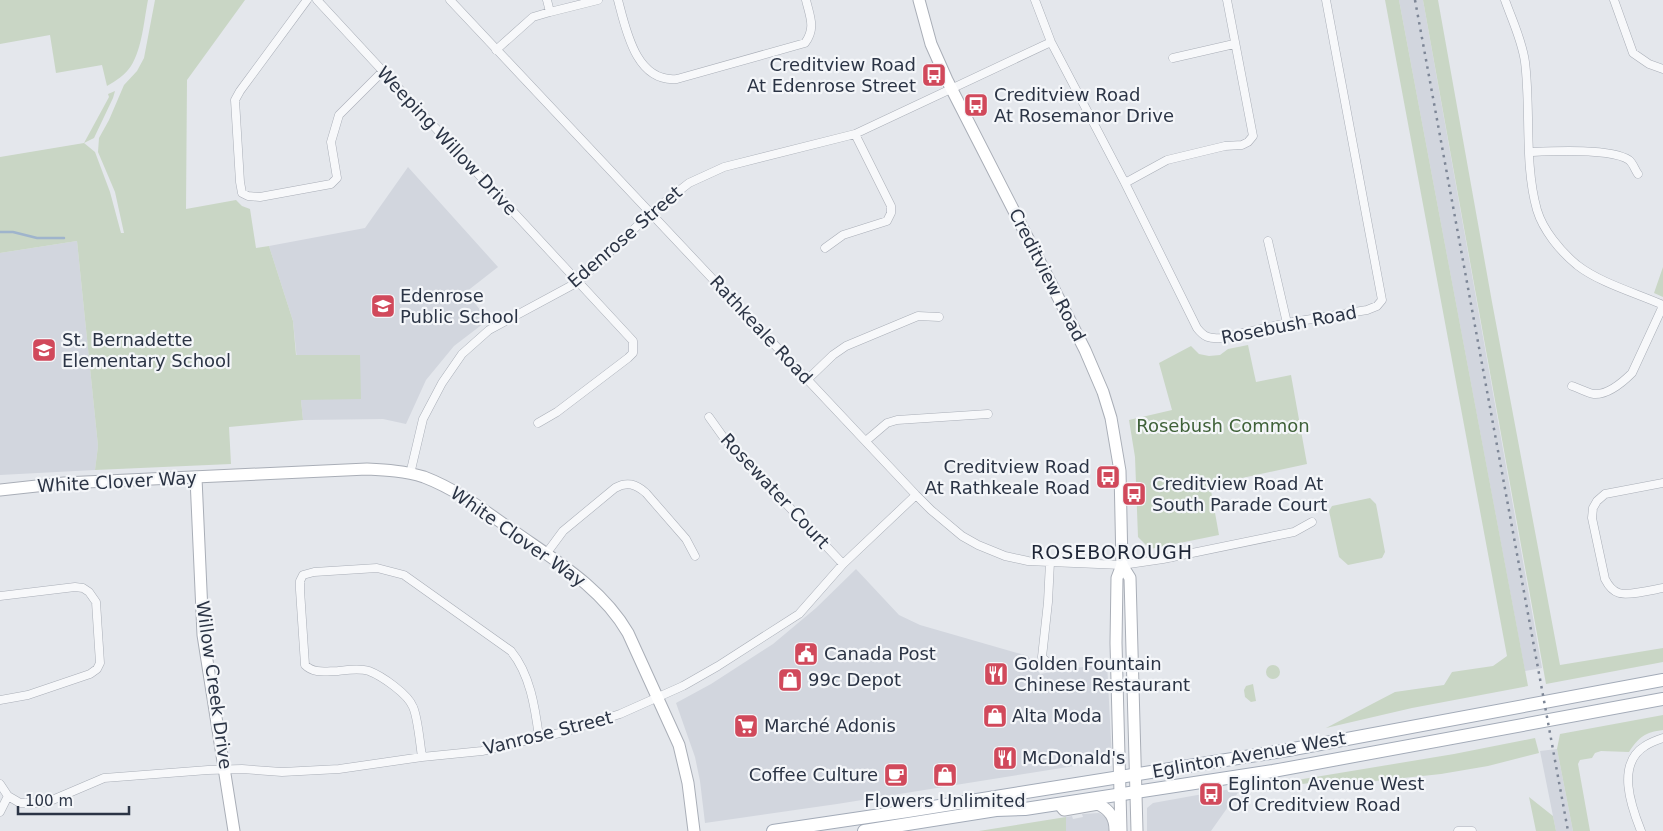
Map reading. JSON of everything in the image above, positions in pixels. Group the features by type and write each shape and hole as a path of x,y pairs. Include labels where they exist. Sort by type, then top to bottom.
{"main road":[{"name":"Eglinton Avenue West","path":"773,831 1288,750 1663,680"},
{"name":"Eglinton Avenue West","path":"864,831 996,810 1025,809 1120,795 1282,769 1663,699"}],"street":[{"path":"307,0 235,100 242,193 248,196 260,197 331,184 337,178 331,142 339,115 383,71"},
{"name":"Weeping Willow Drive","path":"317,0 633,341 633,353 558,412 538,423"},
{"name":"Rathkeale Road","path":"450,0 652,212 916,495 962,536 1005,556 1028,561 1122,565 1193,554 1294,532 1312,522"},
{"path":"547,0 550,12"},
{"path":"496,50 533,18 598,0"},
{"path":"618,0 628,39 636,54 652,72 658,77 667,80 677,79 804,43 810,36 812,27 806,0"},
{"name":"Creditview Road","path":"919,0 932,44 952,89 1085,350 1103,392 1111,418 1120,471 1122,565 1117,578 1116,643 1121,831"},
{"name":"Rosebush Road","path":"1035,0 1051,42 1125,183 1197,328 1210,339 1367,310 1377,306 1382,300 1326,0"},
{"path":"1125,183 1167,160 1225,146 1242,145 1253,136 1227,0"},
{"path":"1505,0 1525,59 1533,190 1538,211 1551,236 1561,250 1577,265 1598,277 1663,306 1632,373 1623,382 1611,389 1596,394 1572,386"},
{"path":"1614,0 1633,53 1649,64 1663,69"},
{"name":"Edenrose Street","path":"410,474 423,419 442,383 462,354 489,330 578,282 652,212 689,183 724,167 855,134 1051,42"},
{"path":"1173,58 1234,44"},
{"path":"825,248 843,235 887,222 892,213 891,206 855,134"},
{"path":"1530,152 1578,151 1612,155 1630,161 1638,174"},
{"path":"1268,241 1287,324"},
{"path":"808,379 833,355 846,346 918,316 938,318"},
{"path":"866,440 887,423 897,420 988,414"},
{"name":"Rosewater Court","path":"709,417 724,438 843,564"},
{"name":"White Clover Way","path":"0,490 64,484 367,469 410,474 437,482 458,493 546,554 592,588 612,609 628,633 674,733 683,760 690,794 694,831"},
{"name":"Willow Creek Drive","path":"196,478 203,635 234,831"},
{"path":"1663,483 1605,494 1597,501 1593,508 1592,518 1605,579 1610,587 1619,593 1663,588"},
{"path":"546,554 563,531 615,488 622,484 630,484 639,487 646,493 686,539 695,556"},
{"name":"Vanrose Street","path":"8,796 20,803 35,803 50,801 104,778 242,769 282,772 339,769 422,757 482,751 564,732 620,714 658,698 718,666 799,614 843,564 916,495"},
{"path":"1050,562 1042,657 1050,665 1060,666"},
{"name":"Creditview Road","path":"1122,565 1130,578 1137,831"},
{"path":"422,757 413,707 393,686 367,671 318,672 310,670 305,665 300,582 303,575 307,572 377,568 404,576 511,651 519,660 526,673 539,737"},
{"path":"0,596 75,587 83,588 89,592 96,602 100,663 97,669 90,674 28,696 0,700"},
{"path":"1641,831 1633,812 1628,791 1630,763 1644,746 1663,738"},
{"path":"0,784 8,796 0,812"},
{"path":"1059,804 1064,810 1098,804 1110,813 1114,819 1115,831"},
{"path":"1458,831 1472,831"}],"shaded area":[{"path":"1399,0 1423,0 1542,668 1525,671"},
{"name":"Edenrose Public School","path":"408,167 498,267 466,292 488,320 454,346 426,380 406,424 383,419 303,420 293,321 269,246 365,228"},
{"name":"St. Bernadette Elementary School","path":"77,241 98,446 95,470 0,475 0,253"},
{"path":"856,569 899,615 920,625 1028,656 1040,674 1107,663 1112,760 705,823 695,757 676,703 711,684 773,644 816,608"},
{"path":"1557,749 1573,831 1556,831 1540,751"},
{"path":"1242,787 1211,831 1147,831 1147,808 1153,803"},
{"path":"1099,813 1106,817 1110,831 1066,831 1066,817 1072,816 1073,819 1083,817 1082,814"}],"green space":[{"path":"0,0 148,0 135,59 126,72 107,86 102,65 56,73 50,35 0,44"},
{"path":"155,0 245,0 187,80 186,209 236,200 242,206 250,209 256,248 269,246 293,321 296,355 360,355 361,399 301,400 303,420 229,427 231,464 95,470 98,446 77,241 0,253 0,157 84,143 95,152 110,192 121,233 124,233 115,192 98,152 99,138 124,85 137,71 144,58"},
{"path":"1385,0 1399,0 1528,686 1412,708 1326,728 1395,692 1444,685 1452,672 1493,666 1507,656"},
{"path":"1423,0 1438,0 1560,665 1663,648 1663,662 1546,684"},
{"path":"115,91 94,138 84,143 109,97 108,94"},
{"path":"1663,267 1663,297 1654,293"},
{"name":"Rosebush Common","path":"1248,345 1256,382 1291,375 1307,464 1210,485 1219,535 1150,549 1138,537 1135,457 1129,420 1172,410 1159,363 1191,346 1199,354 1209,356 1220,355 1228,349"},
{"path":"1370,498 1376,504 1385,552 1382,558 1348,565 1339,557 1329,511 1332,506"},
{"path":"1273,665 1278,667 1280,672 1278,677 1273,679 1268,677 1266,672 1268,667"},
{"path":"1253,684 1256,701 1251,702 1245,697 1244,690 1246,686"},
{"path":"1663,715 1663,730 1643,736 1629,752 1601,751 1595,753 1592,758 1580,760 1578,764 1590,831 1573,831 1557,749 1560,734"},
{"path":"1535,738 1539,753 1488,766 1441,774 1366,782 1310,783 1242,792 1243,789 1454,754"},
{"path":"1529,797 1553,816 1556,831 1536,831"},
{"path":"1066,817 1066,831 979,831"}],"waterway":[{"path":"0,232 13,232 37,238 64,238"}],"railway":[{"path":"1415,0 1568,831"}],"place":[{"name":"Creditview Road At Edenrose Street","path":"934,75"},
{"name":"Creditview Road At Rosemanor Drive","path":"976,105"},
{"name":"Edenrose Public School","path":"383,306"},
{"name":"St. Bernadette Elementary School","path":"44,350"},
{"name":"Creditview Road At Rathkeale Road","path":"1108,477"},
{"name":"Creditview Road At South Parade Court","path":"1134,494"},
{"name":"Canada Post","path":"806,654"},
{"name":"Golden Fountain Chinese Restaurant","path":"996,674"},
{"name":"99c Depot","path":"790,680"},
{"name":"Alta Moda","path":"995,716"},
{"name":"Marché Adonis","path":"746,726"},
{"name":"McDonald's","path":"1005,758"},
{"name":"Coffee Culture","path":"896,775"},
{"name":"Flowers Unlimited","path":"945,775"},
{"name":"Eglinton Avenue West Of Creditview Road","path":"1211,794"}],"district":[{"name":"ROSEBOROUGH","path":"1112,552"}]}
